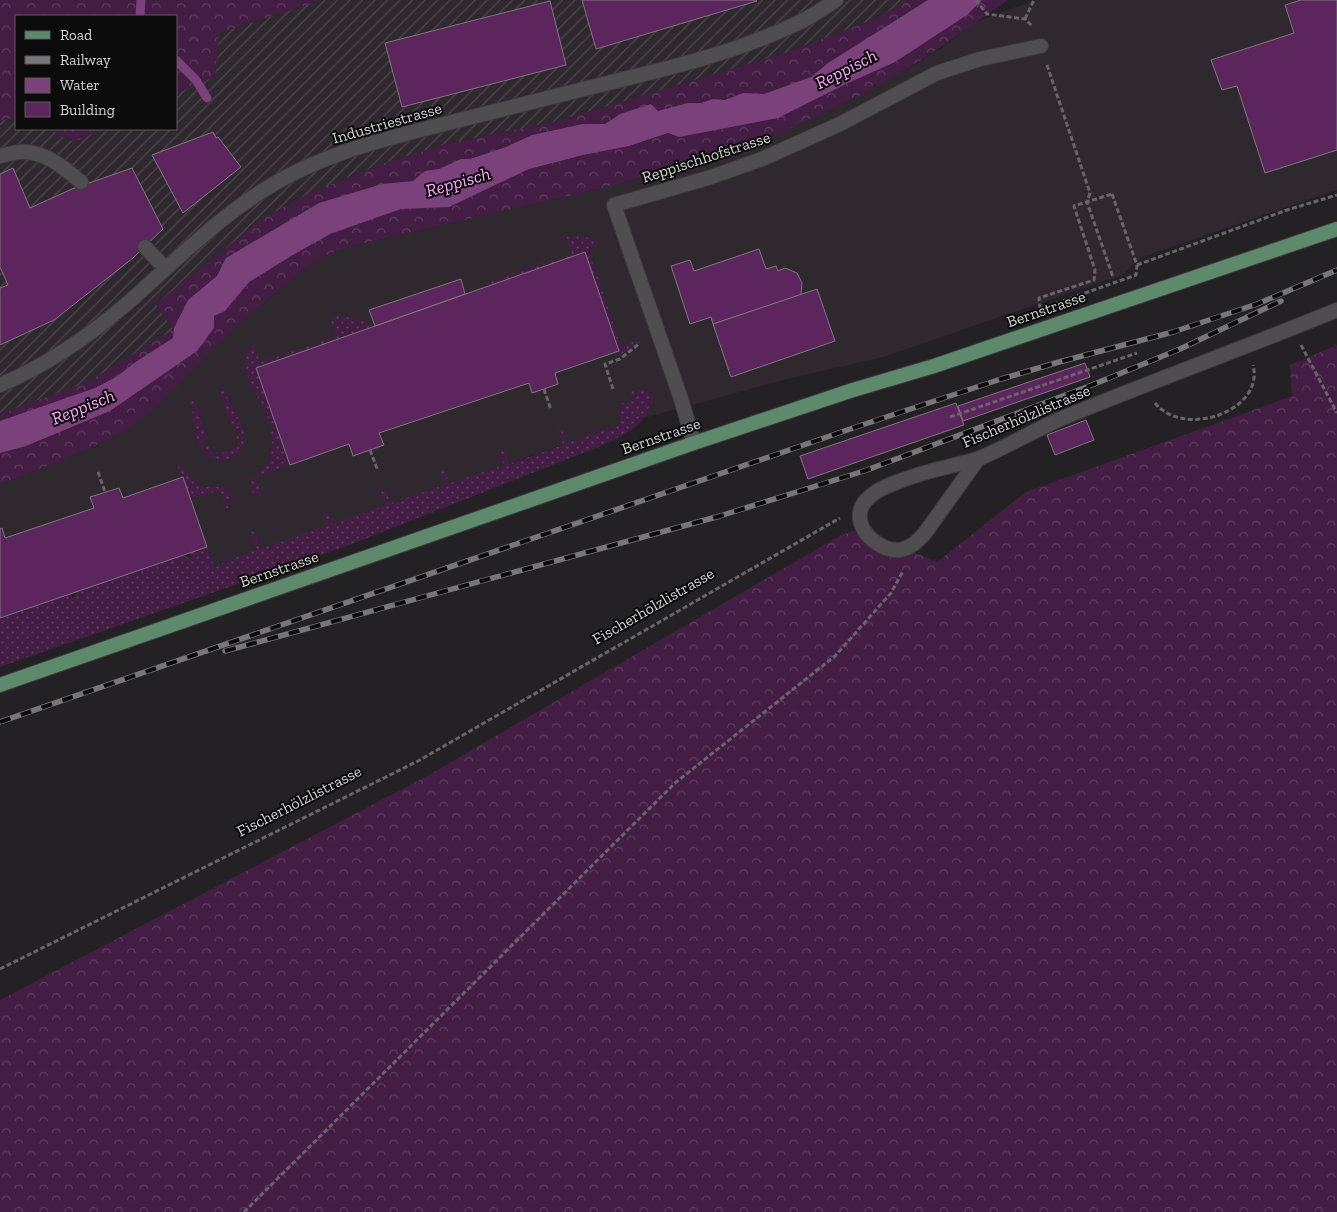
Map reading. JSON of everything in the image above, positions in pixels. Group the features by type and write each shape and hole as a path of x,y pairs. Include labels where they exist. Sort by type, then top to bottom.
{"main road":[{"name":"Bernstrasse","path":"0,686 694,443 853,390 934,366 1337,229"}],"street":[{"name":"Industriestrasse","path":"0,385 17,378 63,351 101,325 228,213 295,172 344,151 396,136 698,60 752,43 806,19 836,0"},
{"name":"Reppischhofstrasse","path":"694,443 681,399 614,205 708,178 762,159 840,124 937,73 980,59 1041,46"},
{"path":"0,156 26,152 45,157 60,164 81,182"},
{"path":"144,247 166,268"},
{"name":"Fischerhölzlistrasse","path":"862,506 873,494 895,483 925,472 978,459 1063,418 1337,310"},
{"path":"862,506 860,514 861,523 869,537 884,547 899,550 909,547 917,542 978,459"}],"path":[{"path":"976,0 987,14 1025,19 1034,28 1090,193 1087,202 1113,277"},
{"path":"1025,19 1034,0"},
{"path":"1040,309 1039,298 1094,280 1095,270 1074,206 1112,194 1137,265 1287,210 1337,195"},
{"path":"1292,329 1337,413"},
{"path":"613,388 605,364 620,359 641,343 659,336"},
{"path":"1154,400 1156,405 1177,418 1193,420 1208,418 1228,410 1242,399 1253,381 1254,369 1246,345"},
{"path":"950,417 1137,353"},
{"path":"544,389 551,410"},
{"path":"370,450 378,471"},
{"path":"98,472 105,492"},
{"name":"Fischerhölzlistrasse","path":"0,969 418,761 862,506"},
{"path":"244,1212 675,783 835,656 898,583 903,572 909,547"}],"shaded area":[{"path":"322,0 910,0 872,20 788,52 558,121 446,144 378,165 308,194 156,304 174,330 86,383 0,414 0,120 15,118 15,130 52,130 74,142 100,130 178,130 178,93 215,76 219,33"},
{"path":"1035,0 1337,0 1337,190 1142,257 1122,275 883,357 787,379 622,424 214,566 207,547 0,618 0,484 56,463 126,430 249,314 309,265 330,253 356,245 608,187 701,160 794,127 873,89 872,87 878,83 911,67 946,45 976,22"}],"green space":[{"path":"0,0 322,0 219,33 215,76 178,93 178,15 15,15 15,118 0,120"},
{"path":"910,0 1008,0 929,55 896,75 872,86 873,89 794,127 701,160 608,187 356,245 330,253 309,265 249,314 148,414 126,430 56,463 0,484 0,414 86,383 173,330 156,304 263,218 308,194 378,165 446,144 558,121 788,52 872,20"},
{"path":"52,130 100,130 74,142"},
{"path":"566,237 586,237 600,244 588,249 621,346 640,340 619,356 584,252 485,287 484,283 572,254"},
{"path":"338,316 366,320 372,327 256,368 290,465 255,477 262,496 256,495 251,488 250,479 263,469 269,461 272,451 272,439 268,418 246,370 245,360 247,352 254,344 260,362 336,336 330,318"},
{"path":"1337,345 1337,1212 0,1212 0,1000 427,776 841,535 868,526 893,544 937,562 1026,492 1292,396 1290,365"},
{"path":"637,389 650,392 653,398 646,415 636,427 606,444 352,544 0,667 0,618 71,594 72,597 76,596 75,592 185,555 187,558 190,557 190,553 207,547 214,566 256,550 250,532 254,531 261,549 327,525 323,511 327,510 332,524 386,505 381,491 385,490 391,503 445,485 440,471 444,470 450,483 504,465 499,451 503,449 509,464 563,445 558,430 562,429 567,443 621,424 617,410 621,409 620,404 634,399 631,391"},
{"path":"223,390 239,420 244,437 243,445 235,456 229,459 215,460 203,451 200,446 196,434 191,402 194,400 207,439 201,441 203,447 209,445 213,456 239,447 236,436 242,433 240,428 234,430 220,391"},
{"path":"176,462 182,466 192,480 200,485 204,487 225,488 230,497 228,508 226,508 220,490 191,499"}],"water":[{"name":"Reppisch","path":"928,0 982,0 967,15 895,62 778,118 679,137 668,133 629,146 583,155 529,169 449,207 401,209 330,234 249,282 225,311 214,316 214,328 197,351 110,411 26,446 0,453 0,421 95,388 116,377 173,338 174,328 188,300 217,276 226,258 319,203 382,184 413,181 425,171 439,169 461,159 470,159 506,147 532,135 583,124 605,124 620,114 651,104 658,111 688,103 701,103 713,99 725,100 743,93 764,94 811,77 828,63"}],"building":[{"path":"582,0 756,0 757,1 596,49"},
{"path":"1301,0 1337,0 1337,150 1265,173 1237,86 1222,90 1211,60 1294,33 1285,5"},
{"path":"550,1 566,65 402,107 385,43"},
{"path":"213,132 241,167 183,213 152,155"},
{"path":"13,168 30,208 72,189 132,168 163,229 133,258 54,320 0,345 0,288 8,285 0,267 0,174"},
{"path":"759,249 766,269 776,266 778,271 785,268 797,273 802,283 801,295 713,324 711,317 690,324 671,266 690,260 694,271"},
{"path":"585,252 619,351 555,373 558,384 544,389 532,393 529,383 379,433 384,445 353,456 349,444 290,465 256,368"},
{"path":"461,279 465,294 375,326 369,310"},
{"path":"817,289 835,341 731,377 713,324"},
{"path":"1085,363 1090,377 963,421 958,406"},
{"path":"956,403 964,425 808,479 800,456"},
{"path":"1086,420 1094,440 1055,455 1047,435"},
{"path":"183,477 207,547 0,618 0,529 2,528 5,538 94,508 90,497 119,488 123,498"}],"waterway":[{"path":"140,15 141,0"},
{"path":"178,62 196,80 207,98"}],"railway":[{"path":"0,722 853,428 1001,379 1173,332 1257,304 1337,270"},
{"path":"225,651 720,516 867,470 1092,385 1180,349 1281,301"}]}
